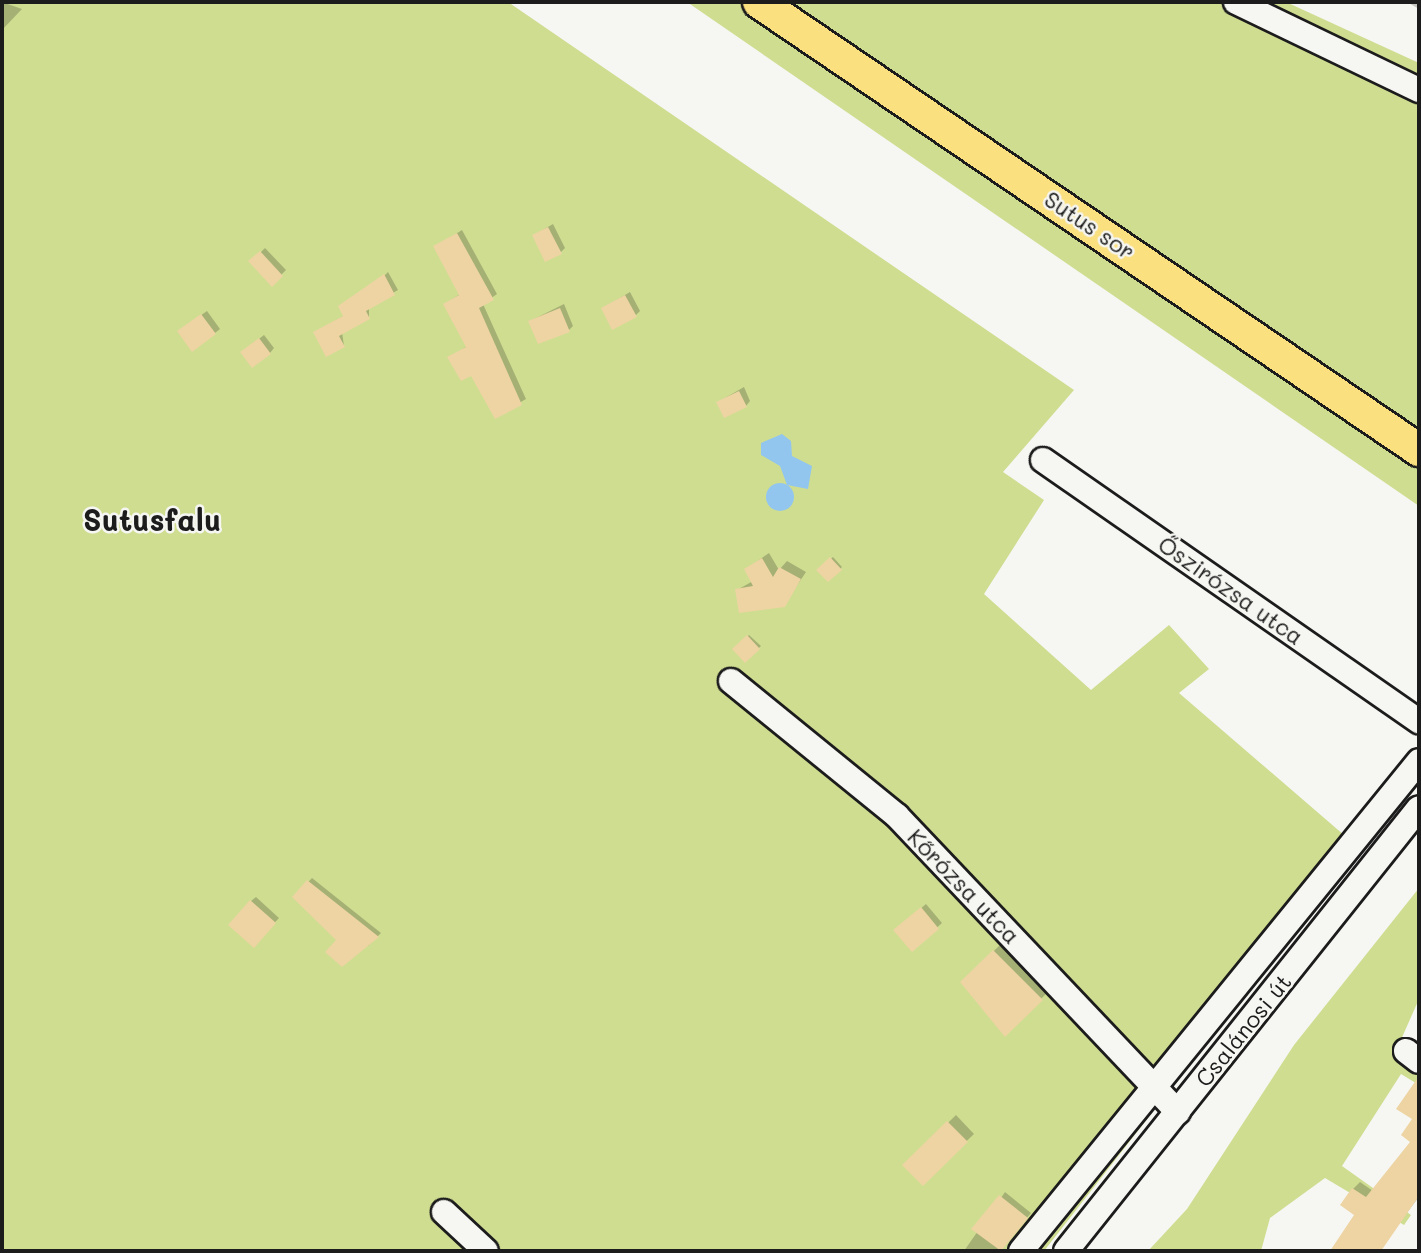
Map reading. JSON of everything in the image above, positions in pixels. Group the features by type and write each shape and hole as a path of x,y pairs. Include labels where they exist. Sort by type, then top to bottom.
{"main road":[{"name":"Sutus sor","path":"759,2 1419,450"}],"street":[{"path":"1236,2 1419,90"},
{"name":"Őszirózsa utca","path":"1043,460 1419,721"},
{"name":"Kőrózsa utca","path":"731,681 897,816 1178,1112"},
{"path":"1021,1251 1419,761"},
{"name":"Csalánosi út","path":"1066,1251 1419,808"},
{"path":"444,1212 486,1251"}],"green space":[{"path":"2,2 508,2 1074,390 1003,472 1044,500 984,594 1091,690 1169,625 1209,669 1179,693 1359,848 1044,1251 2,1251"},
{"path":"687,2 1286,2 1419,63 1419,506"},
{"path":"1419,888 1419,999 1396,1051 1419,1068 1419,1085 1401,1074 1342,1166 1411,1215 1404,1225 1325,1178 1270,1218 1261,1251 1148,1251 1187,1209 1294,1045"}],"water":[{"path":"782,434 791,441 792,456 812,466 808,489 787,485 780,466 761,455 761,443"},
{"path":"780,483 790,487 794,497 790,507 780,511 770,507 766,497 770,487"}],"building":[{"path":"548,227 562,254 545,262 532,235"},
{"path":"457,233 494,300 479,308 522,405 495,419 471,376 461,381 447,357 466,347 443,304 459,295 433,246"},
{"path":"260,251 283,276 272,287 248,261"},
{"path":"384,274 395,295 366,311 370,319 339,336 345,347 326,357 313,332 343,316 338,306"},
{"path":"625,295 637,317 612,330 601,308"},
{"path":"560,308 570,332 538,344 528,321"},
{"path":"201,314 216,334 192,352 177,331"},
{"path":"259,338 271,354 252,368 240,352"},
{"path":"739,391 747,407 724,418 716,402"},
{"path":"830,557 842,570 828,582 816,570"},
{"path":"762,558 773,577 779,567 801,579 785,607 739,613 735,589 753,586 744,569"},
{"path":"747,635 760,649 745,663 732,649"},
{"path":"307,880 379,937 342,967 325,952 336,940 292,897"},
{"path":"250,900 276,923 254,948 228,925"},
{"path":"921,907 939,929 912,952 893,930"},
{"path":"993,950 1043,1000 1005,1037 960,982"},
{"path":"1419,1076 1419,1196 1381,1251 1330,1251 1354,1215 1340,1205 1352,1188 1366,1197 1410,1142 1401,1135 1412,1119 1396,1109"},
{"path":"947,1121 968,1142 923,1186 902,1165"},
{"path":"999,1195 1028,1218 1001,1251 971,1229"}],"district":[{"name":"Sutusfalu","path":"152,519"}]}
